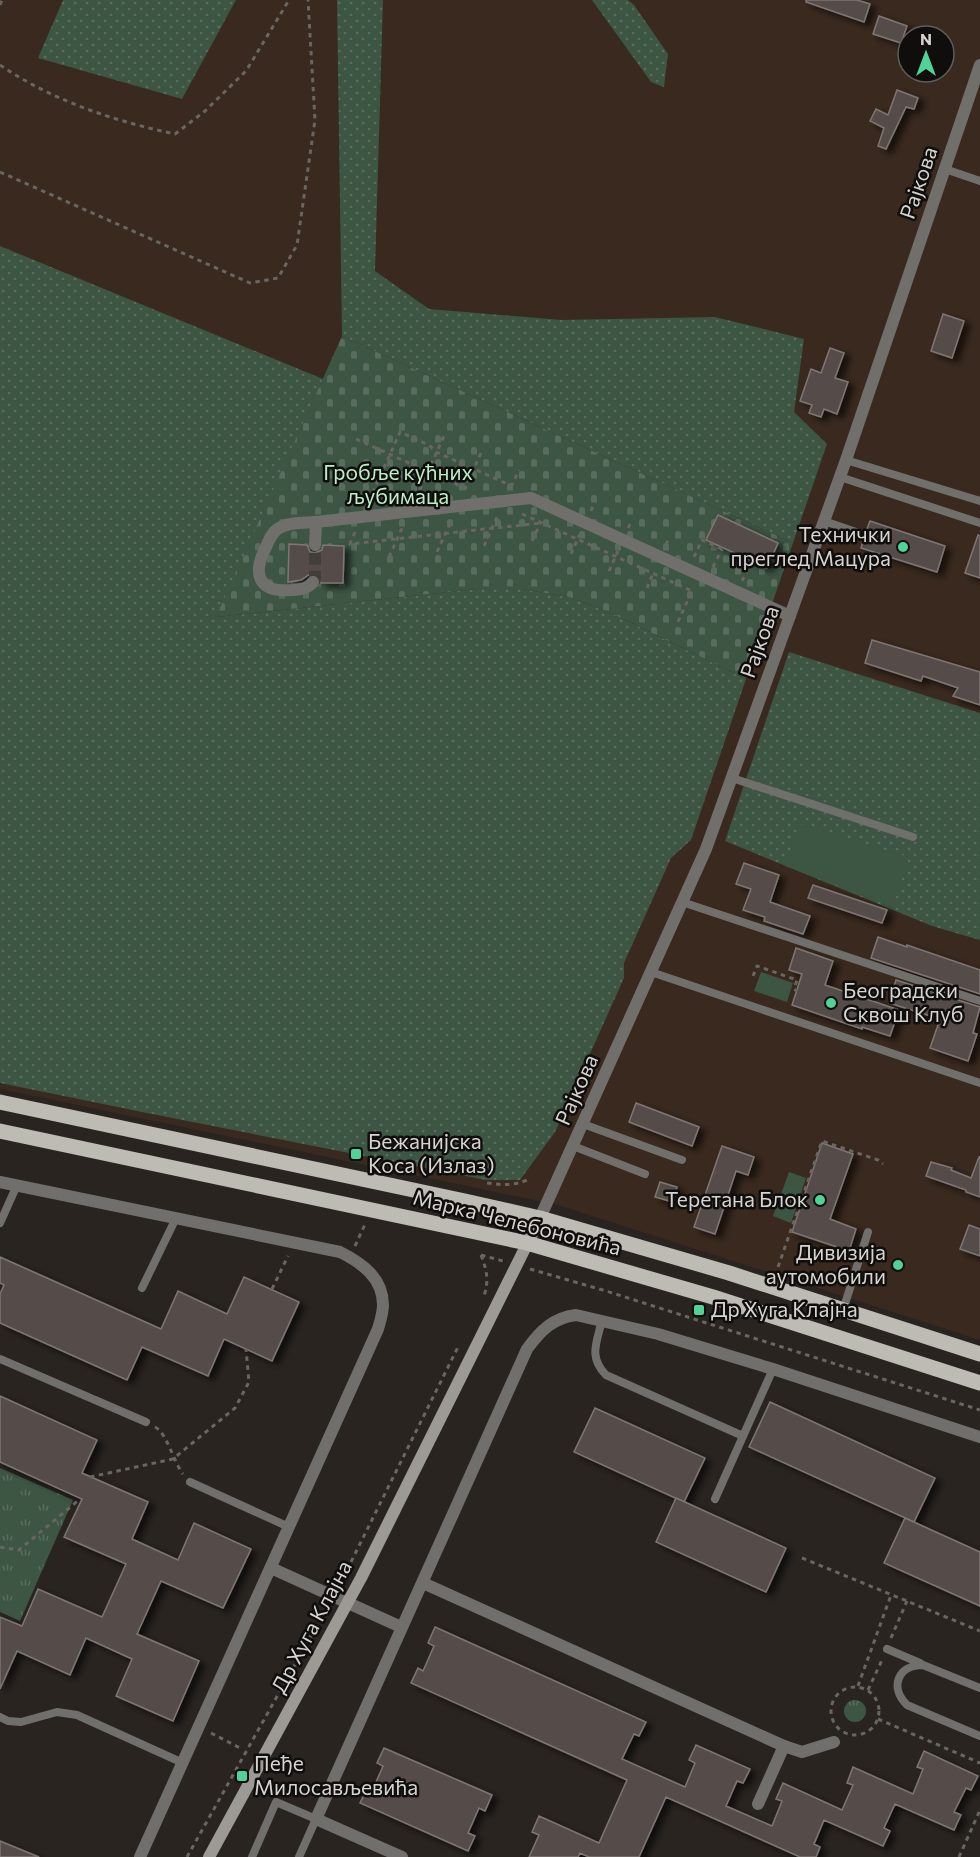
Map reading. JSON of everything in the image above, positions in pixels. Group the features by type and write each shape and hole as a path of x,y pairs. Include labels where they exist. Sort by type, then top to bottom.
{"main road":[{"name":"Марка Челебоновића","path":"0,1102 540,1218 729,1273 980,1354"},
{"name":"Марка Челебоновића","path":"0,1131 527,1244 713,1296 980,1383"},
{"name":"Др Хуга Клајна","path":"209,1857 348,1602 540,1218"}],"street":[{"name":"Рајкова","path":"540,1218 706,849 846,460 980,65"},
{"path":"313,582 304,589 281,591 264,584 258,568 259,560 275,531 280,527 531,498 790,615"},
{"path":"315,545 316,522"},
{"path":"0,1182 340,1252 365,1266 380,1289 383,1306 378,1329 140,1857"},
{"path":"402,1857 316,1819 527,1349 549,1324 576,1315 658,1334 774,1369 980,1437"},
{"path":"271,1568 401,1627"},
{"path":"423,1583 784,1746 802,1752 834,1742"},
{"path":"758,1804 784,1746"}],"lane":[{"path":"945,169 980,181"},
{"path":"846,460 980,501"},
{"path":"840,477 980,523"},
{"path":"824,521 865,535"},
{"path":"732,778 913,837"},
{"path":"682,902 980,1001"},
{"path":"651,972 980,1083"},
{"path":"583,1124 682,1160"},
{"path":"573,1146 645,1174"},
{"path":"0,1223 17,1185"},
{"path":"142,1288 176,1218"},
{"path":"843,1310 868,1232"},
{"path":"602,1320 594,1355 597,1367 606,1375 743,1436"},
{"path":"0,1359 146,1422"},
{"path":"715,1499 774,1369"},
{"path":"190,1482 289,1527"},
{"path":"887,1649 980,1688"},
{"path":"923,1665 907,1668 900,1674 897,1691 901,1699 907,1705 980,1736"},
{"path":"0,1717 8,1721 21,1722 57,1712 77,1715 183,1763"},
{"path":"252,1857 276,1802 316,1819 299,1857"}],"path":[{"path":"0,5 2,0"},
{"path":"0,65 23,81 76,106 175,134 205,111 246,71 289,0"},
{"path":"0,172 250,283 278,278 297,245 315,120 308,0"},
{"path":"400,432 429,446 436,452 524,491 531,498"},
{"path":"356,439 495,502"},
{"path":"522,514 692,591 676,626"},
{"path":"689,570 702,540 722,549"},
{"path":"753,976 757,966 760,967 797,980 794,989 797,991"},
{"path":"778,1267 822,1141 878,1160 883,1164"},
{"path":"487,1183 504,1185 527,1180"},
{"path":"351,1257 367,1221"},
{"path":"272,1289 295,1243"},
{"path":"479,1305 485,1294 488,1280 481,1255"},
{"path":"544,1273 618,1294 980,1410"},
{"path":"187,1857 334,1596 464,1336"},
{"path":"90,1477 173,1459 235,1408 249,1382 246,1349"},
{"path":"146,1422 160,1430 181,1473 190,1482"},
{"path":"0,1547 19,1551 81,1498"},
{"path":"802,1558 980,1631"},
{"path":"858,1686 891,1595"},
{"path":"858,1686 868,1690 875,1696 880,1711 878,1719 874,1726 860,1735 844,1733 833,1722 831,1706 833,1699 845,1688 858,1686"},
{"path":"878,1719 980,1763"},
{"path":"199,1727 240,1748"},
{"path":"959,1857 980,1810"}],"shaded area":[{"path":"0,0 980,0 980,1340 558,1205 0,1089"}],"green space":[{"path":"63,0 236,0 182,99 38,58"},
{"path":"337,0 383,0 375,271 429,309 562,320 715,317 804,339 794,412 827,444 793,543 342,336"},
{"path":"592,0 628,0 634,5 668,54 664,87 651,82"},
{"path":"0,246 323,379 217,617 476,589 522,589 569,597 609,612 746,679 691,840 671,858 624,963 624,978 555,1132 520,1180 486,1180 0,1083"},
{"name":"Гробље кућних љубимаца","path":"342,336 793,543 746,679 609,612 569,597 522,589 476,589 216,617"},
{"path":"789,652 980,713 980,940 932,926 725,841"},
{"path":"800,824 909,857 893,906 785,866"},
{"path":"761,972 793,983 787,1002 754,991"},
{"path":"789,1172 806,1178 791,1223 773,1216"},
{"path":"0,1468 73,1500 20,1621 0,1612"},
{"path":"855,1700 863,1703 866,1711 863,1719 855,1722 847,1719 844,1711 847,1703"}],"building":[{"path":"806,0 857,0 870,4 864,22 806,2"},
{"path":"879,16 901,24 896,24 896,41 873,34"},
{"path":"897,90 918,98 914,109 906,107 886,149 878,146 884,128 870,121 876,109 888,115"},
{"path":"943,314 964,321 952,358 931,351"},
{"path":"830,348 844,353 835,378 848,382 837,414 824,409 821,417 809,413 812,405 800,401 811,369 821,373"},
{"path":"718,515 778,543 767,568 706,540"},
{"name":"Технички преглед Мацура","path":"870,521 945,546 937,572 861,548 863,541 869,540 871,536 867,529"},
{"path":"978,535 980,536 980,578 965,573"},
{"path":"289,544 307,545 310,552 315,553 322,550 323,545 344,546 343,583 321,583 319,577 314,574 301,580 288,582"},
{"path":"872,640 980,672 980,705 953,696 958,688 923,676 921,681 865,663"},
{"path":"744,863 779,875 770,902 810,916 803,934 764,921 765,917 743,910 751,889 736,884"},
{"path":"813,885 887,910 882,923 808,898"},
{"path":"878,937 980,970 980,994 871,958"},
{"path":"796,948 833,961 825,985 899,1010 890,1036 792,1005 802,974 789,970"},
{"path":"896,980 980,1007 973,1033 977,1034 968,1061 930,1048 940,1019 889,1003"},
{"path":"636,1103 699,1127 692,1146 629,1122"},
{"name":"Теретана Блок","path":"822,1143 853,1154 830,1219 856,1229 849,1251 792,1232"},
{"path":"722,1146 754,1157 748,1175 736,1171 715,1234 694,1227"},
{"path":"979,1157 980,1197 926,1176 931,1162 952,1168 951,1170 971,1178"},
{"path":"660,1182 677,1187 673,1202 655,1197"},
{"path":"969,1225 980,1229 980,1256 960,1249"},
{"path":"0,1257 161,1329 178,1291 227,1314 244,1277 299,1302 272,1361 224,1339 208,1376 142,1347 127,1380 0,1323 0,1294 4,1285 0,1283"},
{"path":"0,1396 97,1440 82,1473 148,1502 132,1539 178,1560 194,1523 251,1549 223,1608 161,1581 137,1634 199,1661 173,1721 116,1696 132,1659 86,1638 70,1675 17,1651 0,1689 0,1617 22,1626 38,1589 102,1617 126,1564 64,1537 82,1499 0,1462"},
{"path":"770,1402 935,1478 914,1522 749,1447"},
{"path":"595,1408 705,1458 684,1502 574,1452"},
{"path":"676,1498 786,1548 766,1592 656,1542"},
{"path":"905,1518 980,1552 980,1606 884,1563"},
{"path":"435,1627 646,1722 639,1736 634,1734 622,1759 685,1787 695,1763 689,1760 696,1745 750,1769 743,1783 737,1781 726,1806 772,1826 782,1801 776,1799 783,1783 842,1810 853,1785 847,1783 853,1767 913,1794 923,1769 917,1767 924,1751 978,1776 971,1790 966,1788 954,1812 961,1815 954,1830 895,1804 884,1828 890,1831 883,1846 824,1820 814,1844 820,1847 816,1857 800,1857 666,1797 639,1857 589,1857 580,1853 578,1857 529,1857 539,1835 532,1832 539,1816 599,1843 627,1780 411,1683 418,1668 423,1671 434,1646 428,1643"},
{"path":"384,1748 492,1795 485,1811 479,1808 468,1833 475,1836 468,1851 360,1803 367,1789 372,1791 383,1766 377,1763"},
{"path":"0,1841 39,1857 0,1857"}],"tunnel":[{"path":"313,582 315,580 315,545"}],"place":[{"name":"Технички преглед Мацура","path":"903,547"},
{"name":"Београдски Сквош Клуб","path":"831,1003"},
{"name":"Бежанијска Коса (Излаз)","path":"356,1154"},
{"name":"Теретана Блок","path":"820,1200"},
{"name":"Дивизија аутомобили","path":"898,1265"},
{"name":"Др Хуга Клајна","path":"699,1310"},
{"name":"Пеђе Милосављевића","path":"242,1776"}]}
